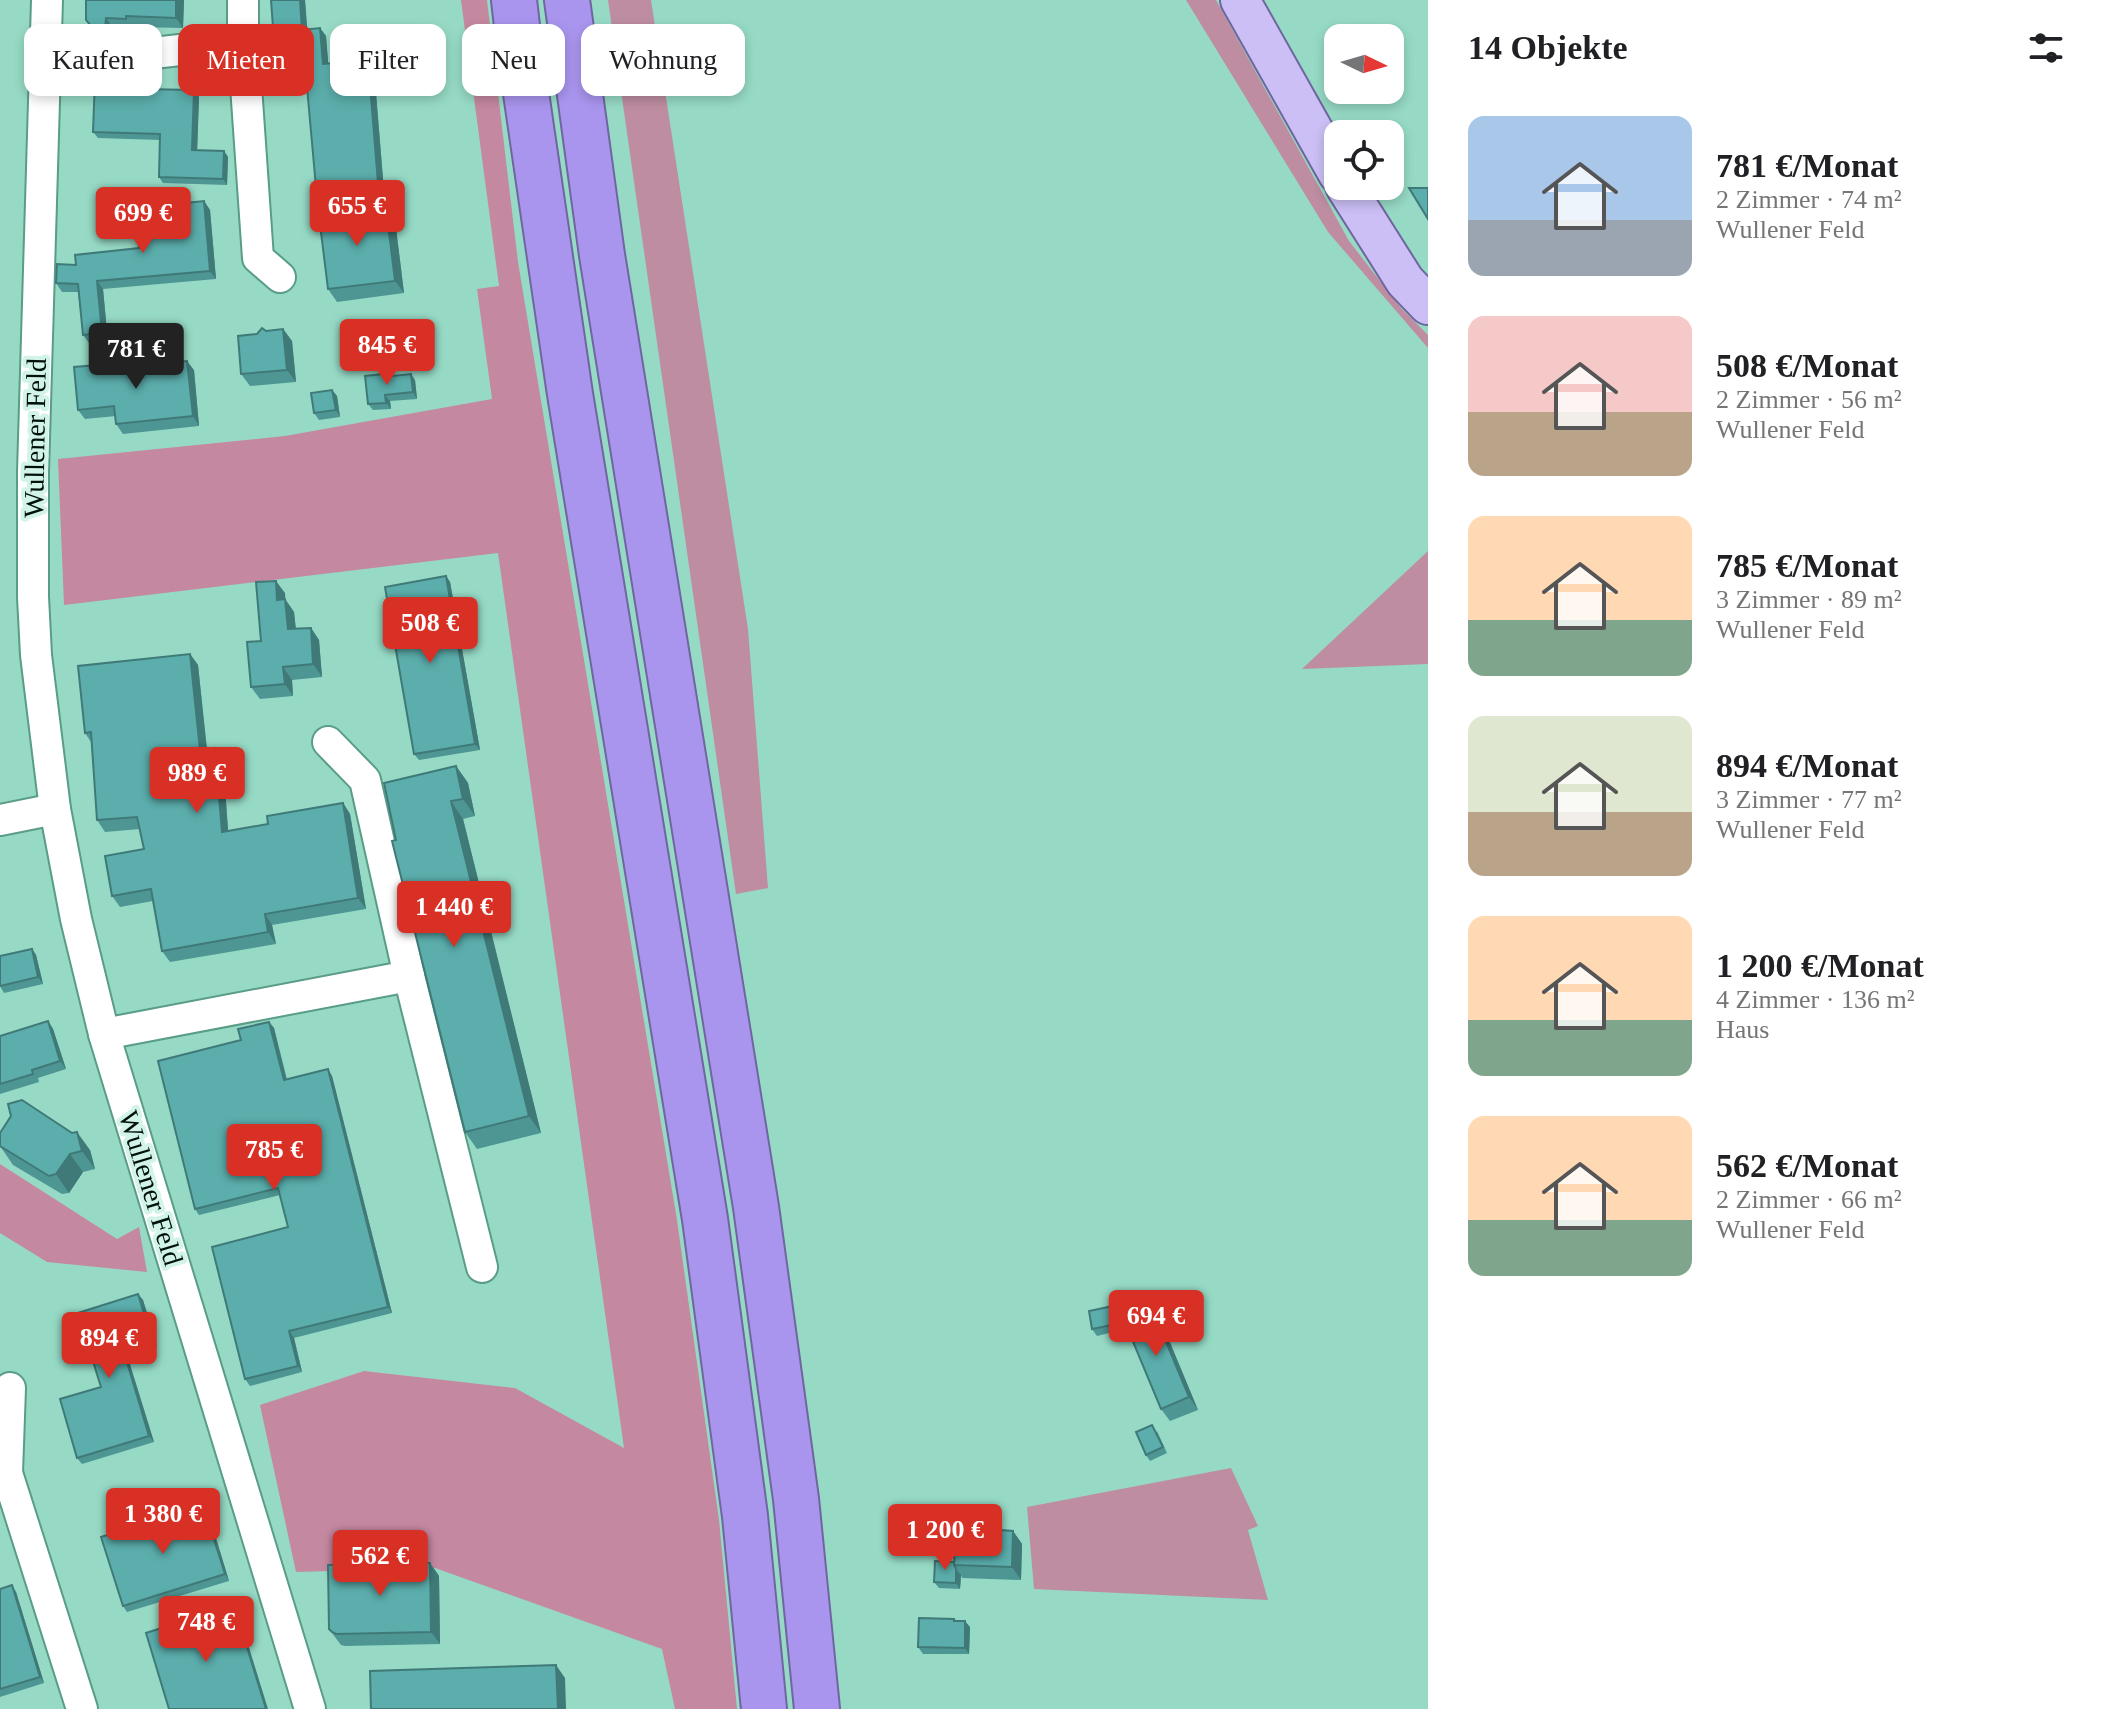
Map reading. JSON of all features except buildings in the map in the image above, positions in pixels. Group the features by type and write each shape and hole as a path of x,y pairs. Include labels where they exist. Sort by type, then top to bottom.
{"highway":[{"path":"514,0 570,394 705,1219 745,1516 764,1709"},
{"path":"567,0 602,255 756,1207 796,1499 817,1709"}],"main road":[{"path":"1240,0 1324,149"},
{"path":"1354,200 1405,281 1428,305"}],"street":[{"name":"Wullener Feld","path":"46,24 47,0"},
{"path":"243,0 243,24"},
{"name":"Wullener Feld","path":"44,96 33,472 33,597 36,655 55,809 76,919 104,1034 310,1709"},
{"path":"247,96 258,258 280,277"},
{"path":"328,742 365,780 409,976 482,1267"},
{"path":"0,820 55,809"},
{"path":"104,1034 409,976"},
{"path":"10,1388 7,1473 82,1709"}],"shaded area":[{"path":"461,0 487,0 490,24 464,24"},
{"path":"608,0 651,0 655,24 611,24"},
{"path":"1186,0 1216,0 1324,200 1349,241 1401,308 1428,335 1428,348 1328,232"},
{"path":"474,96 498,96 518,262 677,1220 719,1520 737,1709 675,1709 662,1649 435,1568 296,1572 260,1405 364,1371 515,1388 624,1448 498,553 64,605 58,459 285,436 492,399 477,289 499,286"},
{"path":"622,96 666,96 748,629 768,888 736,894"},
{"path":"1428,551 1428,664 1302,669"},
{"path":"0,1164 117,1239 139,1227 147,1272 47,1262 0,1233"},
{"path":"1231,1468 1258,1526 1248,1530 1268,1600 1034,1589 1027,1507"}]}
